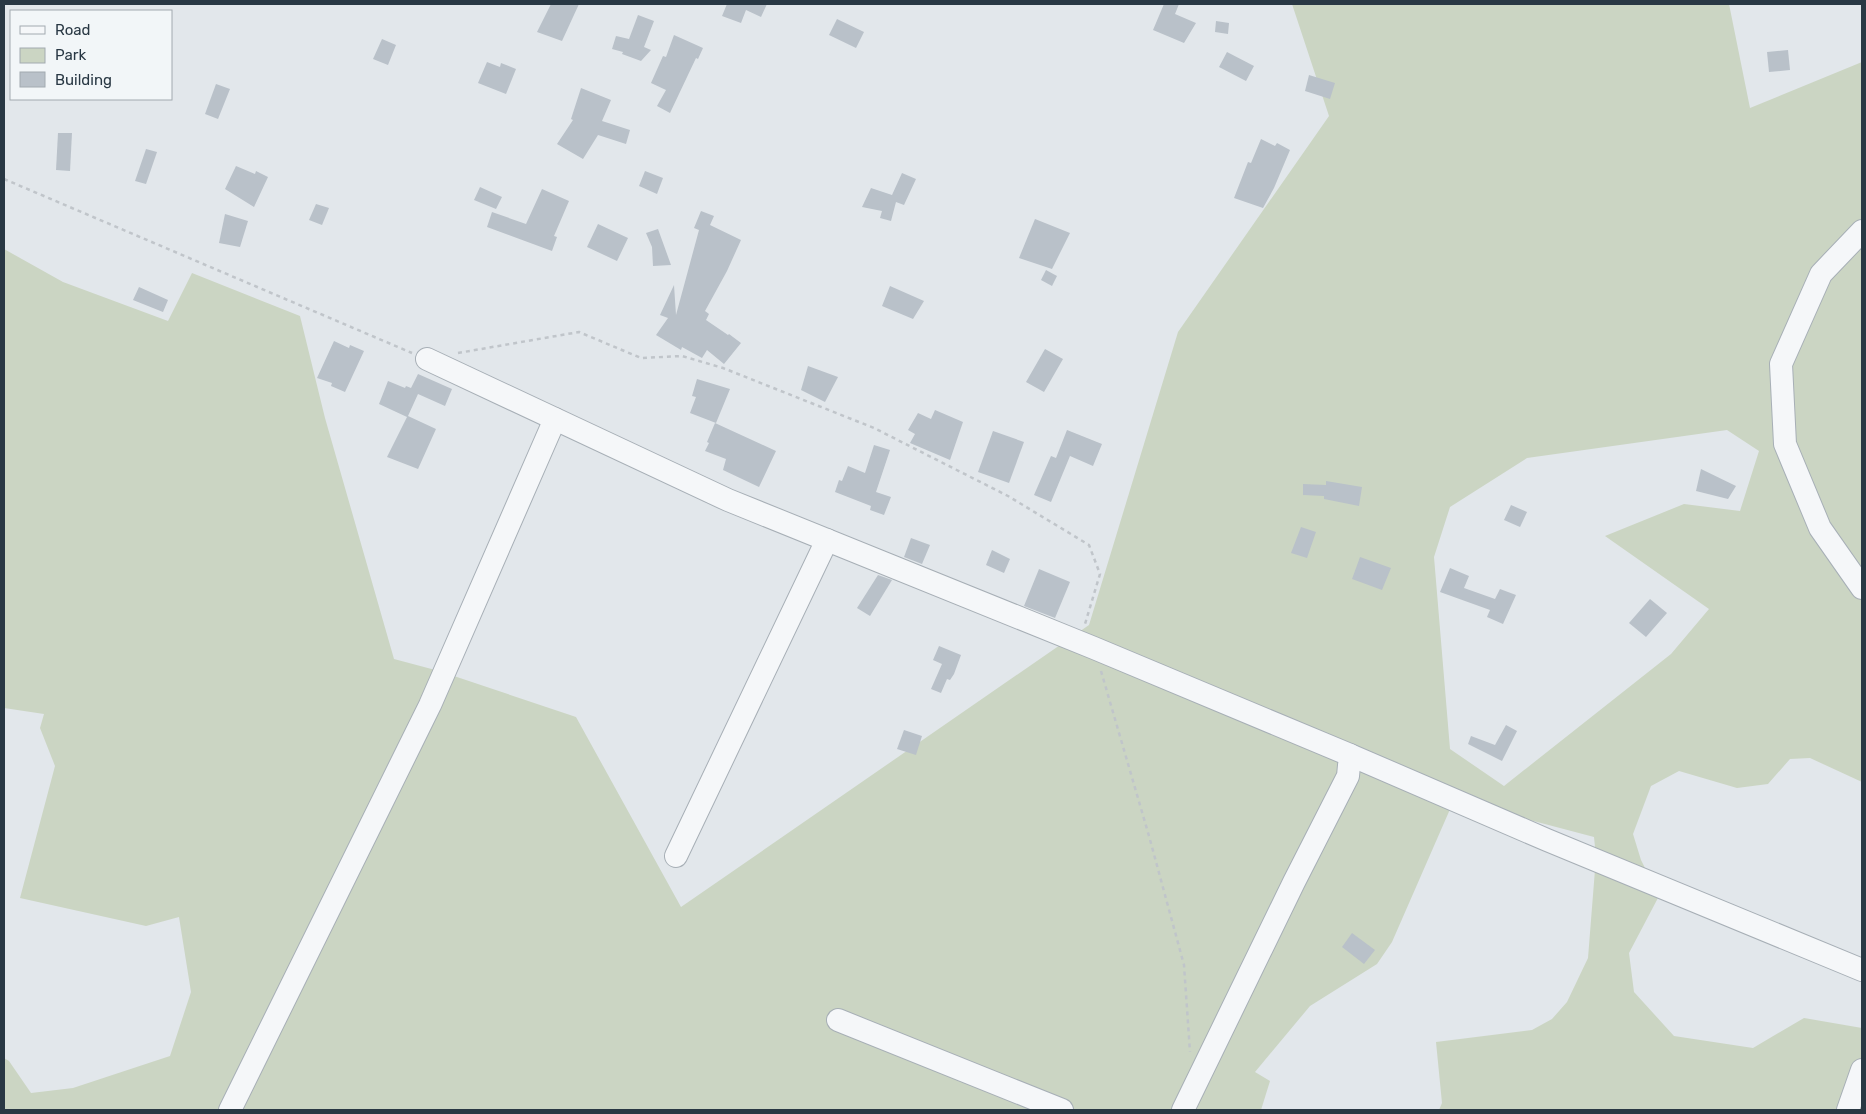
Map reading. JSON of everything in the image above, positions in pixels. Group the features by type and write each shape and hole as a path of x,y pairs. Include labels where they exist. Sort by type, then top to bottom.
{"street":[{"path":"1862,230 1821,274 1781,364 1785,444 1820,528 1862,588"},
{"path":"427,359 728,500 1285,726 1547,840 1862,970"},
{"path":"230,1110 430,705 555,419"},
{"path":"676,856 827,540"},
{"path":"1183,1110 1348,776 1350,755"},
{"path":"838,1020 1062,1110"},
{"path":"1848,1110 1862,1070"}],"green space":[{"path":"1292,4 1729,4 1750,108 1862,62 1862,782 1810,758 1790,759 1768,784 1737,788 1679,771 1651,786 1633,834 1641,860 1659,896 1629,953 1634,992 1674,1036 1753,1048 1804,1018 1862,1028 1862,1110 1439,1110 1442,1103 1436,1042 1532,1030 1552,1019 1567,1002 1588,958 1596,857 1594,837 1465,803 1451,807 1392,942 1377,964 1310,1006 1255,1072 1270,1081 1261,1110 4,1110 4,1058 9,1061 31,1093 73,1088 170,1056 191,992 179,917 146,926 20,898 55,766 40,728 44,714 4,708 4,249 63,282 168,321 192,273 300,316 325,418 394,659 439,671 576,717 681,907 1089,625 1178,332 1329,116","holes":["1727,430 1759,451 1740,511 1684,504 1605,536 1709,609 1671,654 1504,786 1450,749 1434,557 1450,507 1527,458"]}],"building":[{"path":"551,4 579,4 562,41 537,32"},
{"path":"727,4 767,4 761,17 746,10 741,23 722,16"},
{"path":"1164,4 1179,4 1175,14 1196,23 1184,43 1153,30"},
{"path":"638,15 654,21 644,47 651,50 641,61 612,49 616,36 629,39"},
{"path":"837,19 864,32 856,48 829,35"},
{"path":"1216,21 1229,23 1228,34 1215,32"},
{"path":"674,35 703,48 698,59 696,58 670,113 657,106 666,90 651,83 663,56 666,57"},
{"path":"382,39 396,45 388,65 373,59"},
{"path":"1788,50 1790,70 1769,72 1767,52"},
{"path":"1227,52 1254,66 1246,81 1219,67"},
{"path":"487,62 500,67 501,63 516,69 506,94 478,83"},
{"path":"1309,75 1335,83 1330,99 1305,91"},
{"path":"216,84 230,89 218,119 205,114"},
{"path":"581,88 611,100 602,121 630,130 626,144 598,135 583,159 557,144 573,120 571,119"},
{"path":"58,133 72,133 70,171 56,170"},
{"path":"1261,139 1275,146 1277,143 1290,150 1274,188 1263,208 1234,198 1248,162 1251,163"},
{"path":"146,149 157,152 146,184 135,181"},
{"path":"236,166 255,174 256,171 268,177 254,207 225,189"},
{"path":"645,171 663,178 657,194 639,186"},
{"path":"902,173 916,179 904,205 896,202 891,221 880,218 882,211 862,207 871,188 892,195"},
{"path":"480,187 502,197 496,209 474,200"},
{"path":"542,189 569,201 554,236 557,237 552,251 487,227 492,212 526,224"},
{"path":"316,204 329,208 322,225 309,220"},
{"path":"701,211 714,216 710,225 741,240 727,271 705,311 709,314 706,320 741,343 724,364 707,350 702,358 682,347 681,350 656,335 668,318 660,315 674,285 676,315 699,230 694,228"},
{"path":"225,214 248,221 240,247 219,243"},
{"path":"1035,219 1070,233 1052,269 1019,258"},
{"path":"598,224 628,238 617,261 587,247"},
{"path":"658,229 671,265 653,266 652,247 646,233"},
{"path":"1046,270 1057,276 1052,286 1041,280"},
{"path":"890,286 924,301 913,319 882,306"},
{"path":"139,287 168,300 163,312 133,300"},
{"path":"334,341 349,348 350,345 364,351 345,392 331,386 332,383 317,378"},
{"path":"1045,349 1063,359 1044,392 1026,382"},
{"path":"808,366 838,377 825,402 801,390"},
{"path":"418,374 452,389 445,406 418,394 408,416 436,429 418,469 387,457 407,417 379,404 388,381 405,388 406,386 411,388"},
{"path":"697,379 730,389 716,423 690,413 696,397 692,396"},
{"path":"935,410 963,422 950,460 910,443 915,434 908,430 918,413 931,419"},
{"path":"715,423 776,451 759,487 723,470 726,459 705,451"},
{"path":"1067,430 1102,444 1093,466 1070,456 1051,502 1034,495 1051,456 1056,458"},
{"path":"993,431 1024,442 1009,483 978,472"},
{"path":"874,445 890,450 876,492 891,497 884,515 870,510 871,506 835,492 839,480 842,481 848,466 865,473"},
{"path":"1701,469 1736,486 1728,499 1696,491"},
{"path":"1326,481 1362,487 1359,506 1324,499 1324,496 1303,495 1303,484 1326,485"},
{"path":"1511,505 1527,512 1520,527 1504,520"},
{"path":"1301,527 1316,532 1307,558 1291,553"},
{"path":"911,538 930,545 922,564 904,557"},
{"path":"992,550 1010,559 1004,573 986,565"},
{"path":"1360,557 1391,568 1382,590 1352,579"},
{"path":"1450,568 1469,576 1464,588 1495,599 1500,589 1516,595 1503,624 1487,617 1490,610 1440,592"},
{"path":"1039,569 1070,582 1055,618 1024,606"},
{"path":"878,575 892,580 870,616 857,608"},
{"path":"1650,599 1667,613 1646,637 1629,623"},
{"path":"939,646 961,655 954,674 950,680 947,679 941,693 931,689 942,664 933,660"},
{"path":"1506,725 1517,731 1502,761 1468,744 1471,736 1495,745"},
{"path":"904,730 922,736 916,755 897,749"},
{"path":"1352,933 1375,950 1364,964 1342,947"}]}
